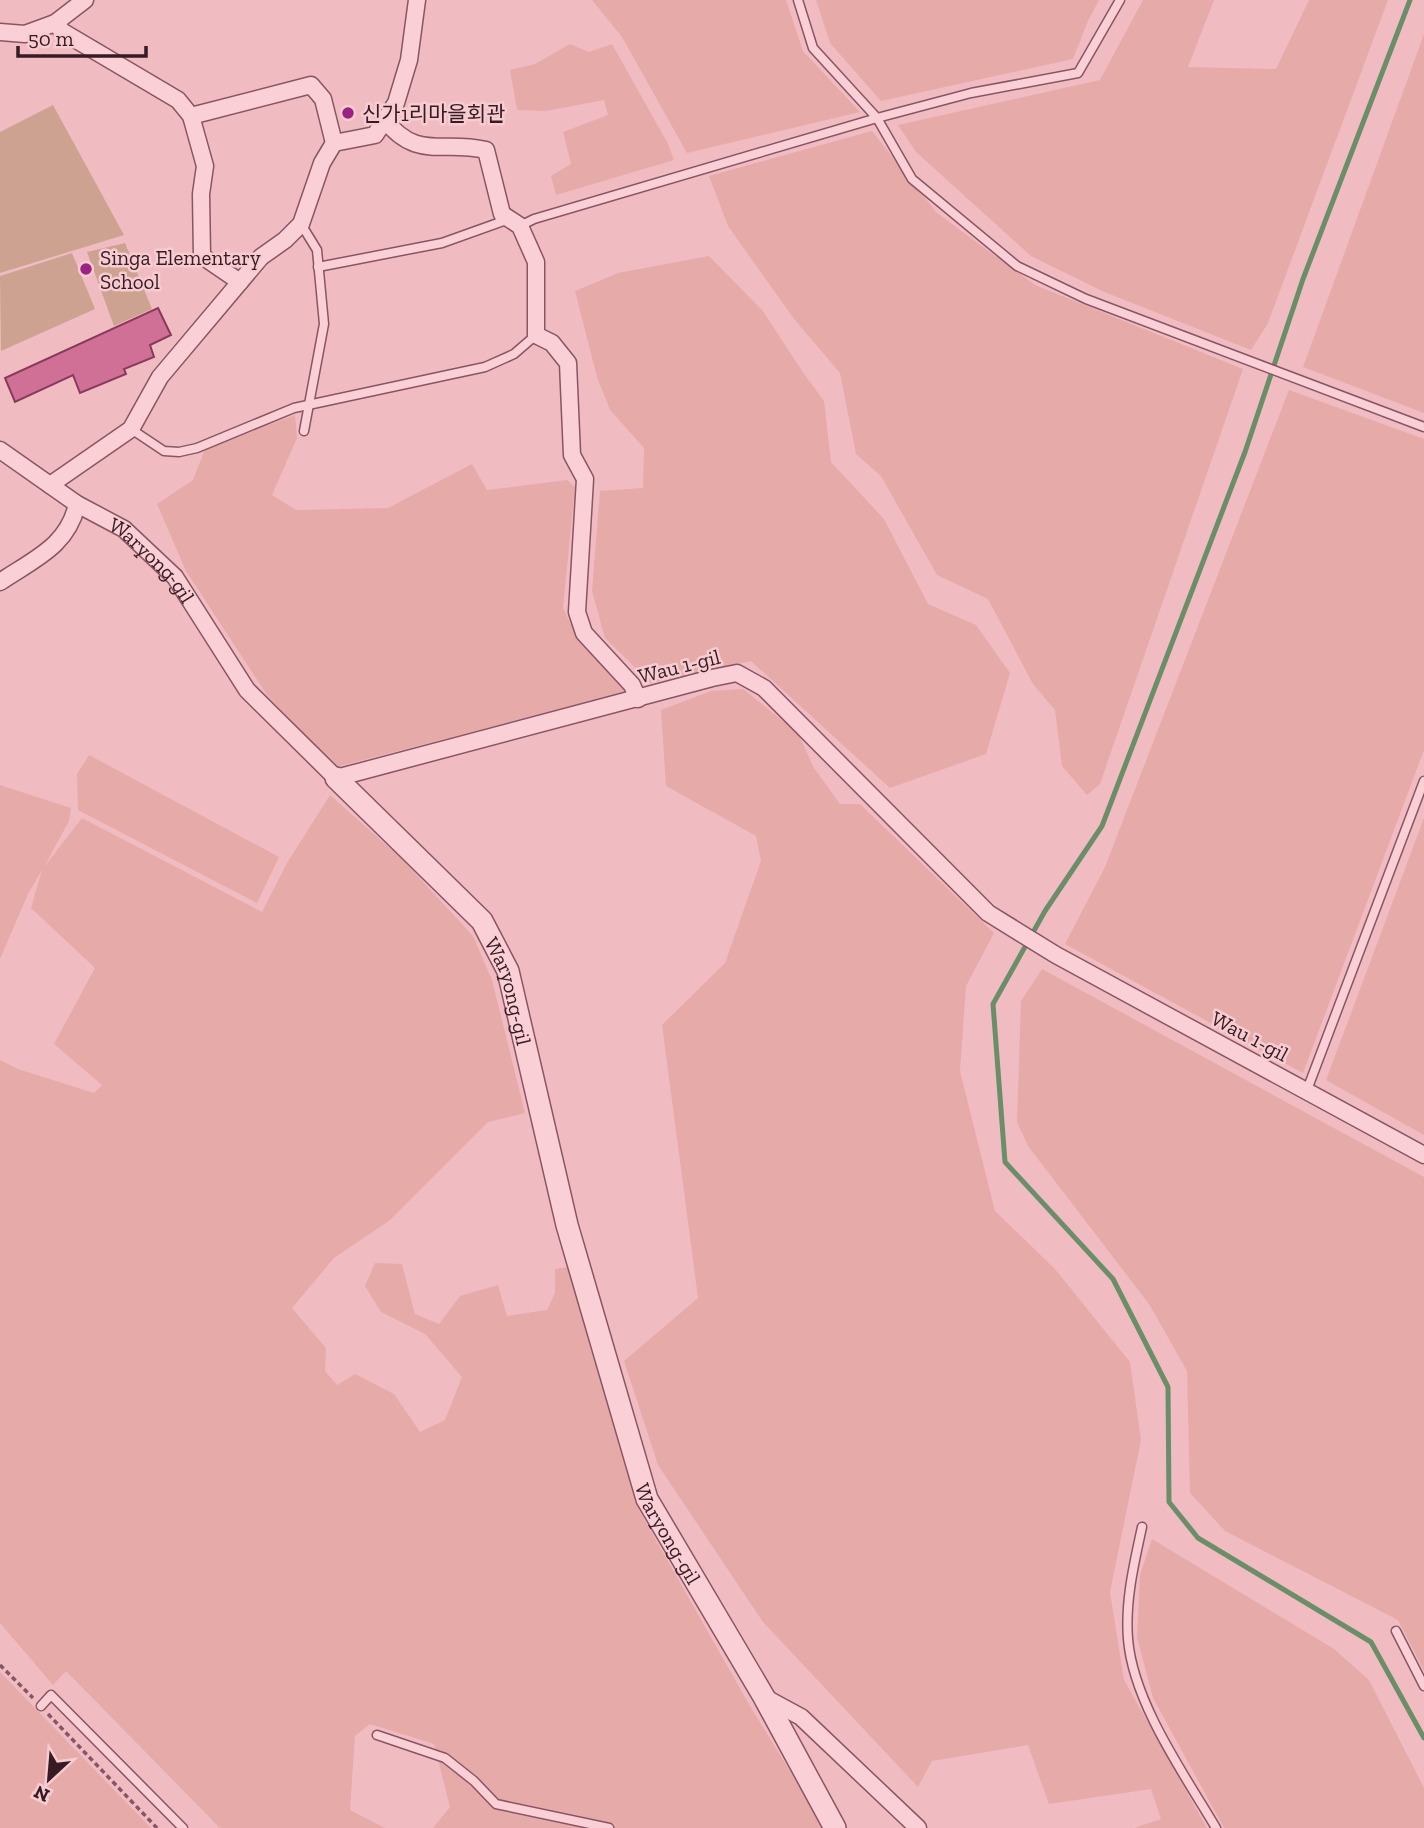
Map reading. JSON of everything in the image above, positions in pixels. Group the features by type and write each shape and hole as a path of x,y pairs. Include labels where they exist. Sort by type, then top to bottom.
{"street":[{"path":"1,31 25,34 55,23 85,0"},
{"path":"334,143 374,135 397,103 409,60 417,0"},
{"path":"55,23 63,32 178,100 191,116 205,166 201,194 202,256 240,282"},
{"path":"50,485 131,429 160,377 261,257 285,240 301,224 322,163 334,143 323,99 311,85 191,116"},
{"path":"384,119 396,134 420,146 468,146 486,150 502,214 514,223 536,262 536,335 552,343 568,363 572,455 585,479 577,612 584,633 632,685 638,699"},
{"name":"Waryong-gil","path":"0,450 77,503 124,529 175,577 247,690 482,921 508,971 567,1225 647,1499 764,1697 835,1828"},
{"path":"0,582 55,546 73,523 77,503"},
{"name":"Wau 1-gil","path":"336,778 737,673 764,688 988,913 1056,955 1424,1155"},
{"path":"764,1697 801,1717 918,1828"}],"lane":[{"path":"798,0 813,48 877,118 912,178 1017,266 1086,299 1424,427"},
{"path":"318,267 442,243 534,219 877,118 971,93 1078,73 1120,0"},
{"path":"301,224 317,250 324,324 304,431"},
{"path":"131,429 164,451 179,452 197,448 310,404 485,367 514,354 536,335"},
{"path":"1307,1090 1424,781"},
{"path":"1142,1527 1129,1590 1128,1640 1136,1673 1142,1696 1216,1828"},
{"path":"1396,1631 1424,1686"},
{"path":"41,1706 51,1695 183,1828"},
{"path":"377,1735 445,1758 474,1781 496,1804 609,1828"}],"path":[{"path":"0,1665 157,1828"}],"shaded area":[{"path":"592,0 786,0 803,51 860,112 687,153 622,37"},
{"path":"816,0 1099,0 1073,59 881,101 830,43"},
{"path":"1143,0 1214,0 1188,67 1276,69 1309,0 1388,0 1268,323 1251,350 1102,291 1031,256 916,152 898,125 1100,80"},
{"path":"1424,34 1424,413 1303,367"},
{"path":"570,44 589,52 612,44 668,144 674,160 556,195 551,176 571,164 563,132 608,115 604,100 546,111 517,110 510,70 535,64"},
{"path":"53,105 124,235 0,273 0,132"},
{"path":"872,131 937,213 1035,285 1243,369 1100,784 1087,795 1062,766 1055,710 1033,684 988,599 937,575 881,476 856,454 840,373 794,319 728,226 709,176"},
{"path":"125,243 152,309 114,326 87,252"},
{"path":"72,253 95,309 1,351 0,276"},
{"path":"709,256 763,311 824,401 831,462 884,519 928,604 976,625 1010,673 986,754 890,788 751,661 651,683 605,638 592,591 600,491 643,488 644,448 610,410 597,377 575,291 618,273"},
{"path":"1289,390 1424,439 1424,750 1303,1073 1065,944 1105,867"},
{"path":"295,415 297,438 272,495 296,510 388,508 472,464 487,490 567,480 575,487 563,608 576,635 626,692 336,767 267,695 186,571 157,504 193,480 205,449"},
{"path":"743,689 798,733 814,768 840,804 860,804 994,933 966,986 960,1071 995,1211 1055,1269 1130,1362 1141,1440 1110,1592 1124,1680 1207,1828 1134,1828 1161,1819 1151,1789 1049,1804 1028,1745 932,1761 918,1787 763,1622 658,1465 624,1361 698,1298 662,1025 725,963 761,861 756,836 666,786 661,710 711,691"},
{"path":"89,755 279,857 257,903 78,810 77,774"},
{"path":"0,785 71,808 69,821 44,867 82,818 262,912 287,863 330,795 401,858 473,936 492,980 525,1113 488,1122 390,1220 334,1258 292,1308 326,1348 325,1371 337,1385 355,1374 394,1394 420,1432 445,1420 462,1377 425,1334 381,1312 365,1286 375,1263 402,1264 415,1314 439,1324 460,1296 498,1285 507,1316 547,1310 555,1293 555,1269 567,1267 639,1510 823,1828 433,1828 450,1807 434,1744 370,1724 355,1736 350,1810 385,1828 220,1828 66,1671 53,1685 0,1623 0,1060 18,1069 94,1093 102,1085 54,1044 95,968 31,908 42,870 28,894 0,959"},
{"path":"1424,818 1424,1135 1326,1080"},
{"path":"1042,969 1424,1177 1424,1671 1398,1620 1225,1531 1190,1493 1187,1371 1149,1304 1028,1146 1017,1122 1021,1001"},
{"path":"1152,1539 1334,1649 1369,1680 1424,1788 1424,1828 1224,1828 1153,1698 1137,1637 1140,1575"},
{"path":"0,1672 151,1828 0,1828"}],"building":[{"path":"158,308 171,335 150,345 154,357 124,369 126,374 80,393 73,375 15,402 5,378"}],"waterway":[{"path":"1410,0 1303,279 1245,452 1102,826 1045,911 993,1004 1005,1162 1113,1279 1168,1387 1169,1502 1198,1538 1371,1642 1424,1738"}],"place":[{"name":"신가1리마을회관","path":"348,113"},
{"name":"Singa Elementary School","path":"86,269"}]}
